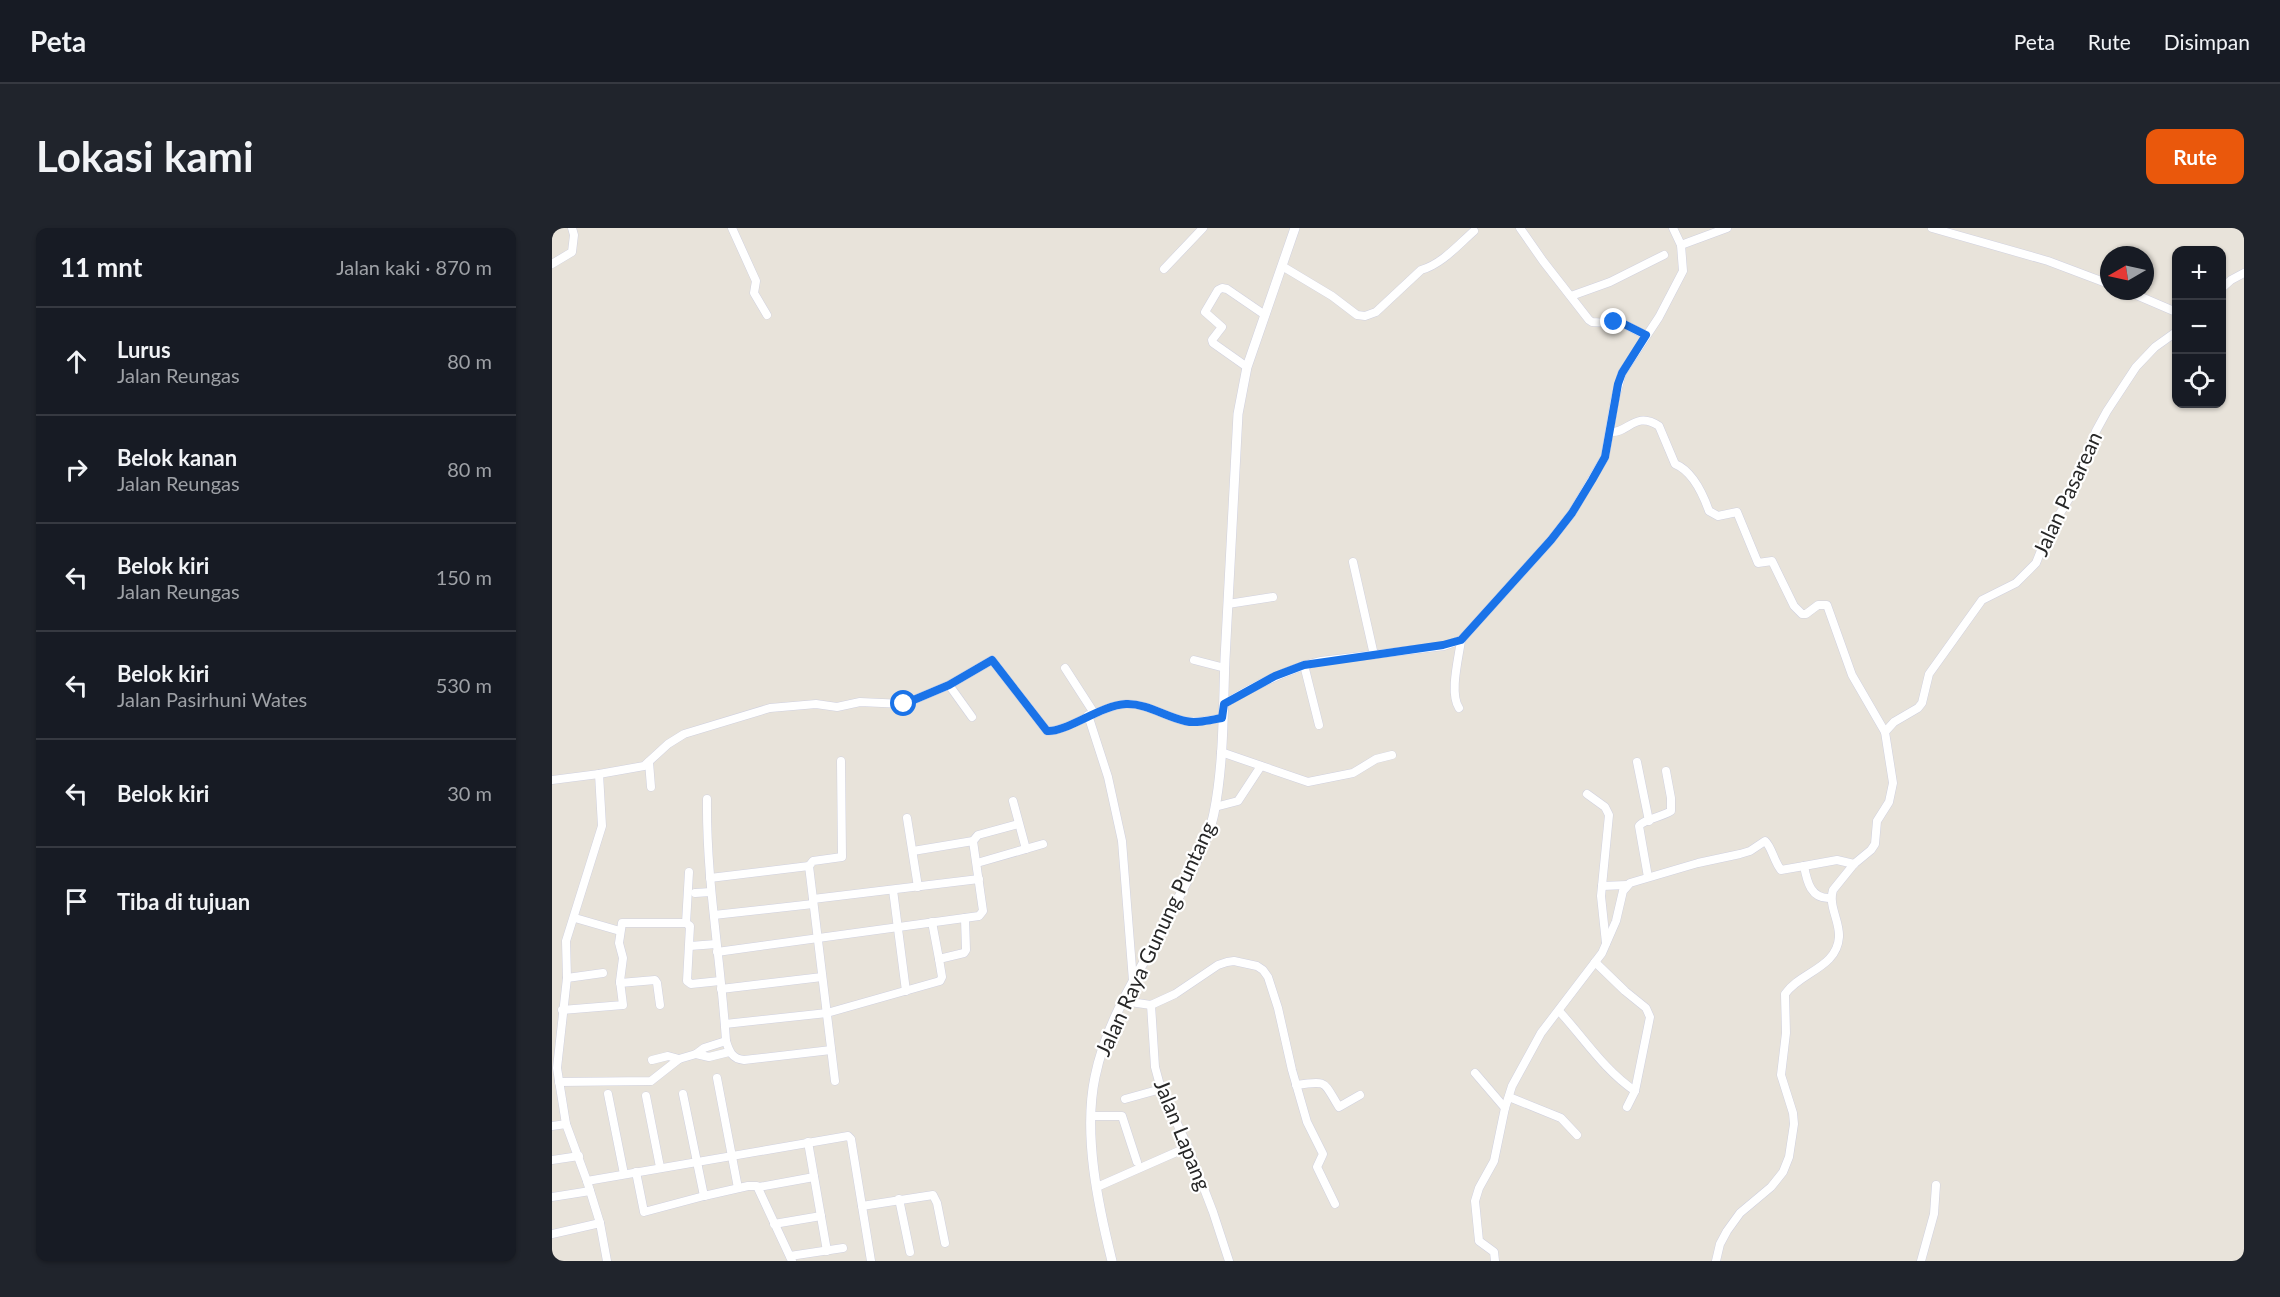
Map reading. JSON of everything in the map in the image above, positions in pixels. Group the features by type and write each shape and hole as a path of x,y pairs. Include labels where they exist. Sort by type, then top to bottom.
{"street":[{"path":"552,264 572,252 574,235 572,228"},
{"path":"732,228 756,281 754,293 767,315"},
{"path":"1164,269 1203,228"},
{"name":"Jalan Raya Gunung Puntang","path":"1112,1261 1097,1187 1091,1116 1095,1077 1104,1044 1123,1001 1200,852 1215,807 1224,704 1238,414 1247,367 1295,228"},
{"path":"1520,228 1543,261 1592,322 1624,324 1646,335"},
{"path":"1224,704 1275,676 1304,665 1443,645 1461,640 1572,513 1605,457 1622,373 1659,317 1683,271 1681,244 1673,228"},
{"path":"1681,244 1727,228"},
{"path":"1932,228 2048,261 2100,281"},
{"path":"1282,266 1332,296 1357,315 1365,316 1376,312 1421,270 1440,260 1474,231"},
{"path":"1571,296 1610,282 1664,255"},
{"path":"2226,284 2244,273"},
{"path":"1247,367 1213,343 1212,340 1222,327 1205,312 1218,290 1222,288 1227,289 1265,315"},
{"path":"2148,300 2172,310"},
{"name":"Jalan Pasarean","path":"1885,732 1894,722 1918,708 1922,703 1929,674 1982,600 2016,583 2037,563 2048,533 2070,497 2096,431 2107,411 2136,366 2155,347 2172,335"},
{"path":"1610,432 1617,432 1638,420 1653,422 1659,426 1675,464 1682,467 1701,492 1709,511 1718,516 1737,512 1758,563 1772,561 1797,610 1806,614 1818,605 1827,605 1852,675 1885,732 1893,792 1877,821 1875,844 1854,864 1833,890 1830,898 1840,934 1832,958 1787,990 1784,998 1786,1033 1781,1075 1793,1113 1794,1124 1789,1157 1783,1172 1771,1187 1740,1213 1727,1231 1720,1244 1716,1261"},
{"path":"1353,562 1374,655"},
{"path":"1228,604 1273,597"},
{"path":"1459,708 1455,692 1461,640"},
{"path":"552,780 632,769 650,762 668,744 684,734 770,708 816,704 837,706 860,702 904,704 949,685 992,660 1047,731 1058,730 1112,706 1127,704 1191,722 1222,718"},
{"path":"1194,660 1225,668"},
{"path":"1304,665 1319,725"},
{"path":"1065,668 1091,714 1122,841 1133,981"},
{"path":"949,685 972,717"},
{"path":"1221,752 1298,779 1315,782 1353,773 1376,759 1392,755"},
{"path":"710,878 808,866 813,861 838,859 843,854 840,761"},
{"path":"650,762 651,787"},
{"path":"1638,762 1649,821"},
{"path":"1215,807 1238,801 1261,766"},
{"path":"1648,877 1638,829 1640,823 1663,816 1672,809 1666,771"},
{"path":"599,774 602,826 566,941 567,978 555,1070 566,1124 579,1156 600,1223 607,1261"},
{"path":"1587,794 1609,812 1601,896 1606,944"},
{"path":"707,799 706,828 711,892 729,1052 744,1060 831,1050"},
{"path":"1013,801 1026,849"},
{"path":"907,818 918,887"},
{"path":"913,851 973,841 978,835 1018,824"},
{"path":"690,946 716,948 818,939 979,916 983,911 973,841"},
{"path":"1602,886 1627,885 1698,863 1750,851 1763,841 1768,844 1774,861 1781,870 1837,860 1854,864"},
{"path":"977,863 1043,844"},
{"path":"808,866 835,1081"},
{"path":"1804,866 1811,890 1819,896 1830,898"},
{"path":"686,923 689,872"},
{"path":"714,915 979,879"},
{"path":"1495,1261 1494,1252 1479,1241 1475,1202 1479,1188 1495,1158 1505,1108 1526,1060 1541,1034 1606,944 1627,885"},
{"path":"893,890 906,991"},
{"path":"695,893 711,892"},
{"path":"574,918 620,931"},
{"path":"939,959 965,952 965,918"},
{"path":"562,1011 623,1005 620,983 623,958 620,931 621,924 625,921 690,925 688,983 720,985 822,977"},
{"path":"725,1024 826,1014 940,981 942,977 933,922"},
{"path":"1123,1001 1151,1005 1175,994 1218,965 1234,961 1257,966 1263,970 1271,986 1307,1122 1323,1154 1318,1162 1319,1174 1335,1204"},
{"path":"1595,962 1625,992 1646,1008 1650,1017 1635,1091 1628,1107"},
{"path":"567,978 603,973"},
{"path":"620,983 655,980 660,1005"},
{"name":"Jalan Lapang","path":"1151,1005 1155,1067 1161,1089 1188,1148 1229,1261"},
{"path":"1559,1011 1600,1060 1620,1081 1635,1091"},
{"path":"559,1082 644,1083 657,1078 680,1059 726,1041"},
{"path":"696,1054 709,1057 729,1052"},
{"path":"652,1060 668,1056 680,1059"},
{"path":"1475,1073 1505,1108"},
{"path":"717,1078 738,1188"},
{"path":"1296,1085 1312,1082 1324,1084 1330,1089 1339,1107 1360,1095"},
{"path":"1125,1099 1161,1089"},
{"path":"683,1094 704,1196"},
{"path":"608,1095 624,1174"},
{"path":"646,1096 660,1167"},
{"path":"1509,1097 1561,1118 1577,1135"},
{"path":"1091,1116 1122,1116 1137,1162"},
{"path":"552,1126 566,1124"},
{"path":"587,1181 844,1136 851,1139 871,1261"},
{"path":"808,1142 827,1251"},
{"path":"1097,1187 1188,1148"},
{"path":"552,1160 579,1156"},
{"path":"636,1172 644,1212 738,1188 755,1185 759,1187 814,1177"},
{"path":"1921,1261 1932,1222 1936,1185"},
{"path":"759,1187 791,1259 843,1248"},
{"path":"552,1197 590,1191"},
{"path":"862,1206 930,1194 934,1196 945,1243"},
{"path":"899,1199 910,1252"},
{"path":"774,1224 821,1216"},
{"path":"552,1234 600,1223"}],"route":[{"path":"904,704 949,685 992,660 1047,731 1053,732 1112,706 1127,704 1191,722 1222,718 1224,704 1275,676 1304,665 1443,645 1461,640 1551,540 1572,513 1605,457 1618,384 1622,373 1646,335 1624,324 1614,322"}]}
